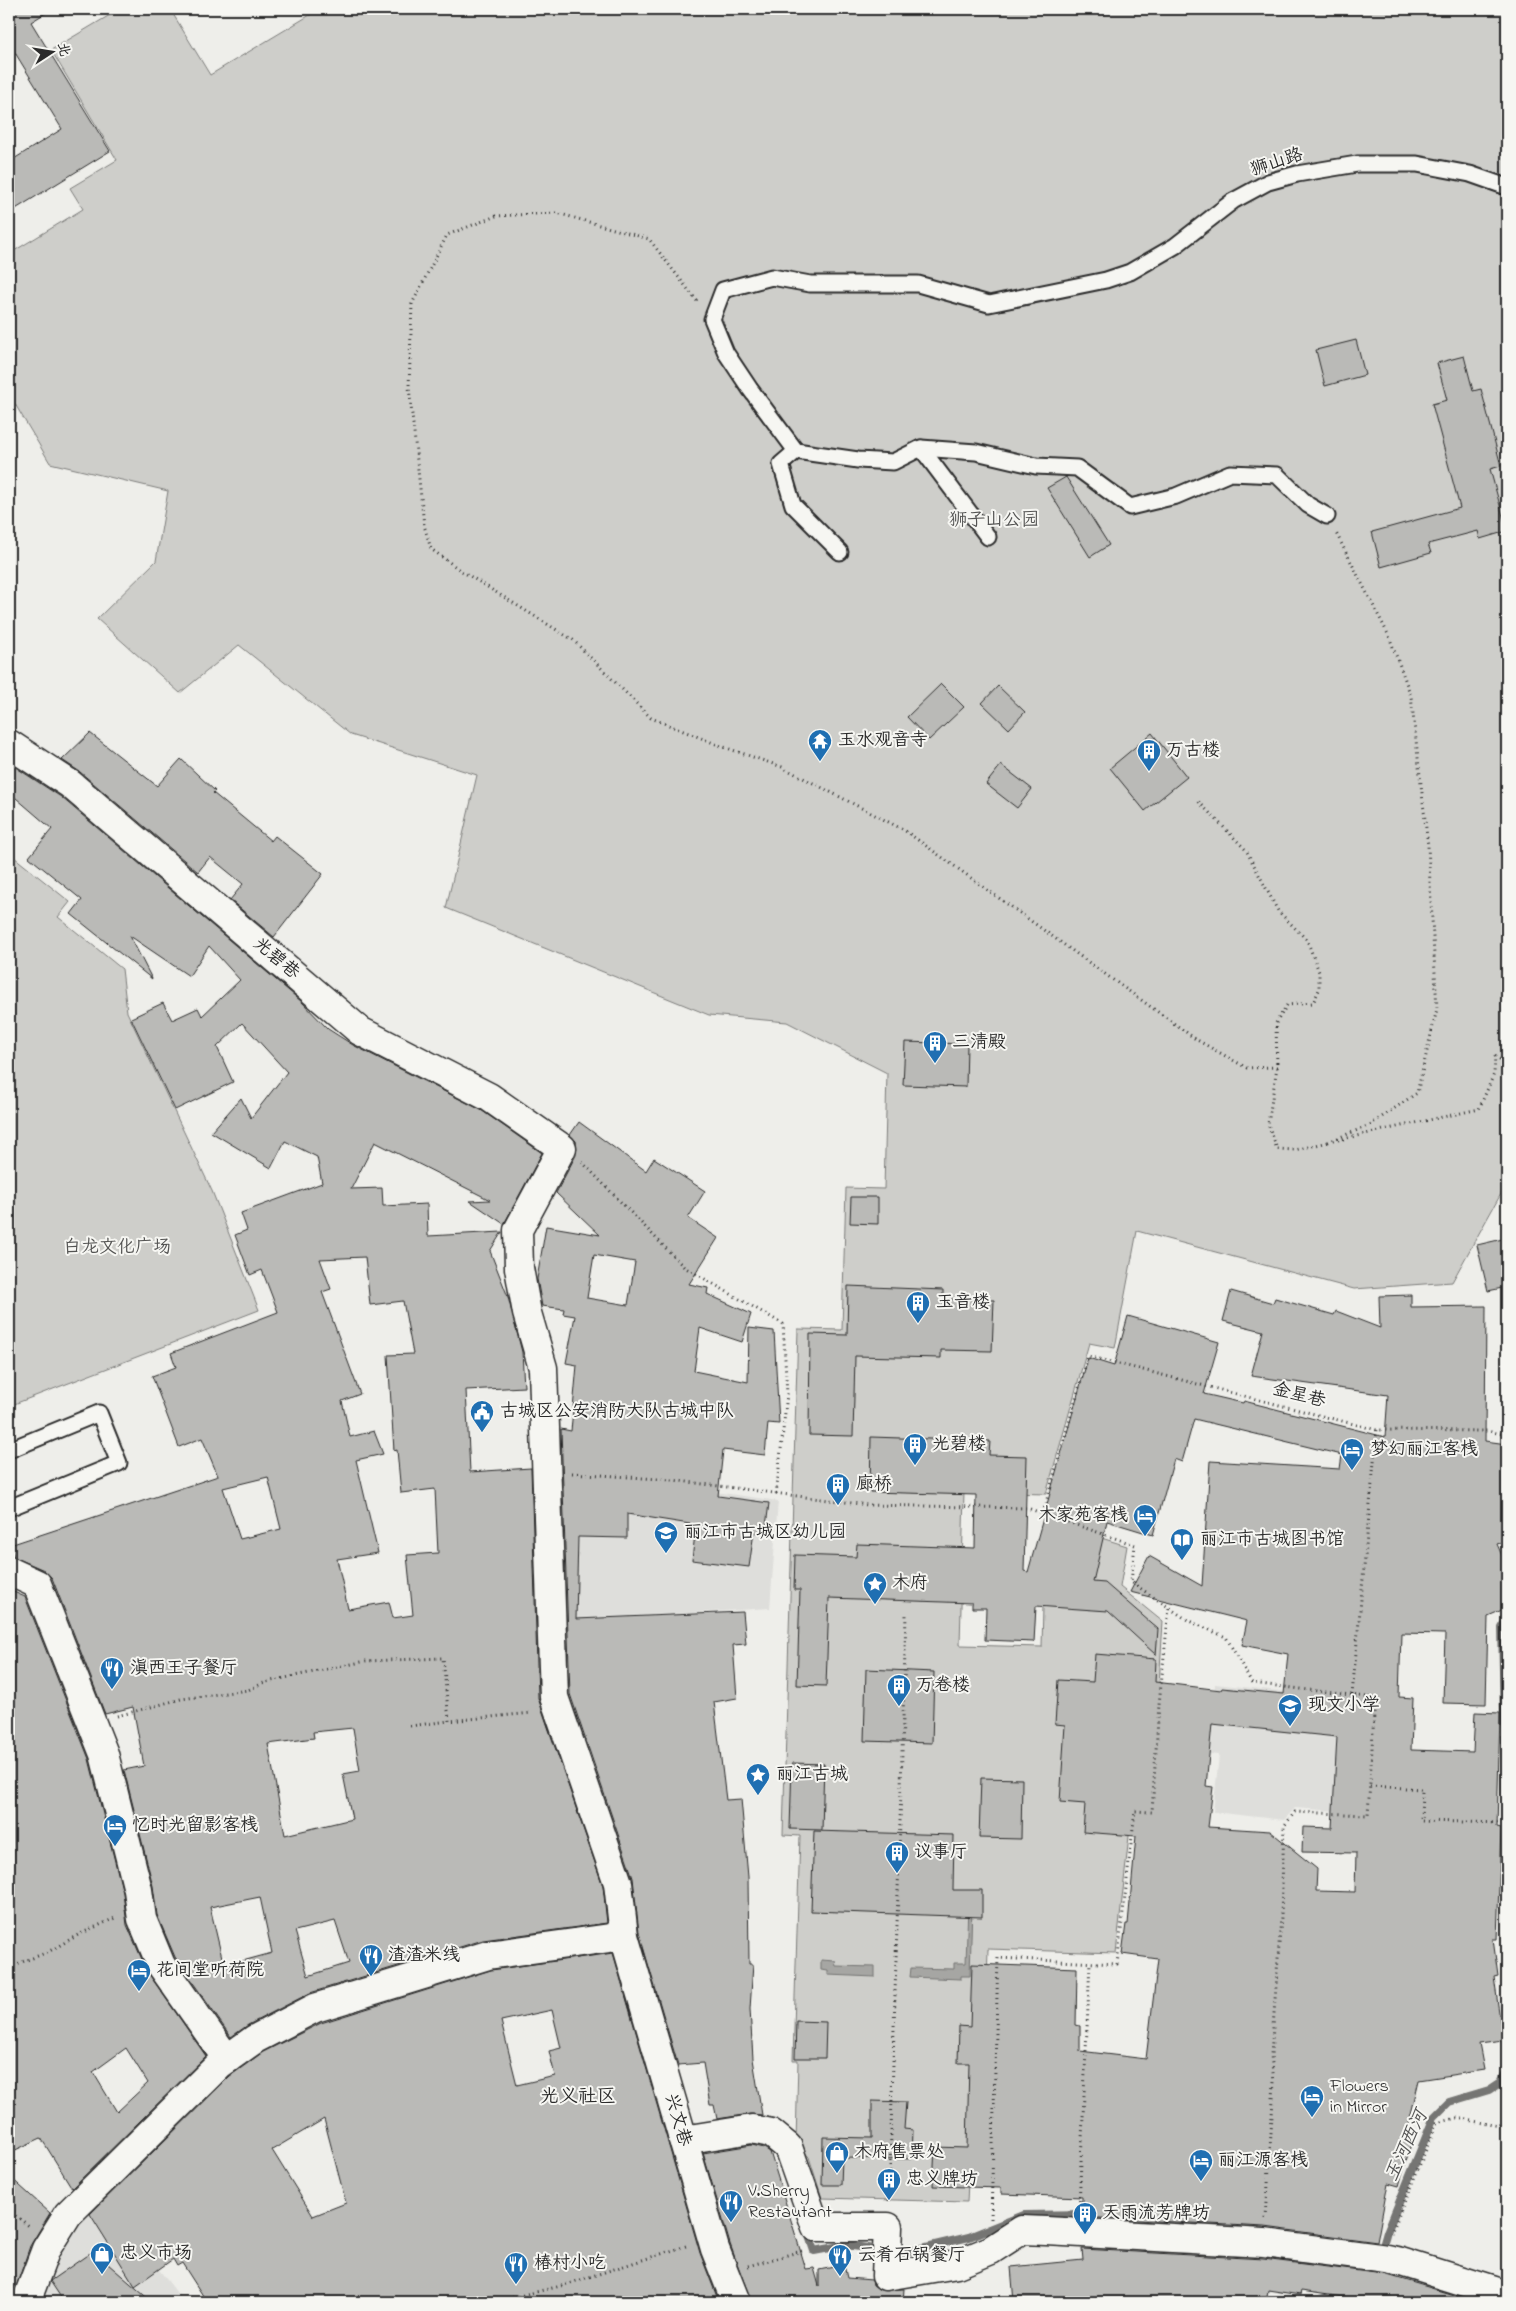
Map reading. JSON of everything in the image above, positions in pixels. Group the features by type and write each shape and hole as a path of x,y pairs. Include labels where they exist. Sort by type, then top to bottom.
{"street":[{"name":"光碧巷","path":"9,744 70,784 360,1031 489,1097 562,1148"},
{"name":"兴文巷","path":"562,1148 518,1230 518,1268 523,1295 543,1368 554,1697 618,1883 624,1936 711,2238 736,2302"},
{"path":"9,1571 37,1584 92,1722 104,1754 142,1919 161,1965 227,2059"},
{"path":"26,2302 49,2244 68,2214 82,2198 227,2059 255,2039 315,2008 470,1960 488,1955 624,1936"},
{"path":"683,2140 752,2129 771,2133 788,2147 816,2227 887,2244 886,2276 957,2264 992,2250 1022,2230 1264,2243 1386,2259 1507,2295"}],"lane":[{"name":"狮山路","path":"712,319 722,290 772,277 810,284 918,284 989,304 1082,286 1130,272 1153,261 1232,201 1268,182 1297,174 1357,164 1417,164 1470,174 1507,187"},
{"path":"712,319 726,353 750,389 796,450 858,460 893,462 921,448 976,452 1036,466 1077,468 1130,507 1176,496 1230,473 1277,476 1308,506 1327,516"},
{"path":"921,448 988,537"},
{"path":"796,450 781,464 793,506 840,552"},
{"path":"9,1450 99,1413 119,1463 9,1508"}],"path":[{"path":"712,319 649,239 557,212 496,216 448,234 412,304 408,387 424,525 431,549 460,570 573,640 651,718 721,746 782,767 904,830 1197,1040 1247,1068 1276,1067"},
{"path":"1327,516 1389,636 1411,696 1428,846 1437,1009 1417,1093 1370,1124 1328,1142"},
{"path":"1196,799 1246,850 1278,911 1307,940 1319,972 1319,990 1313,1003 1287,1006 1276,1023 1276,1067 1268,1124 1277,1149 1295,1150 1479,1109 1494,1074 1495,1056 1507,1064"},
{"path":"562,1148 579,1159 684,1266 783,1324 787,1394 776,1495"},
{"name":"金星巷","path":"1043,1513 1088,1356 1377,1430 1487,1431 1507,1434"},
{"path":"1352,1695 1377,1430"},
{"path":"547,1471 672,1480 776,1495 868,1505 1027,1508 1135,1545 1131,1582 1189,1621 1226,1637 1252,1683 1375,1698 1368,1815 1295,1812 1284,1826 1281,1916 1270,2055 1274,2082 1264,2243"},
{"path":"991,2222 998,1958 1117,1964 1135,1811 1152,1812 1159,1704 1169,1608"},
{"path":"887,2244 906,1615"},
{"path":"92,1722 180,1699 248,1690 266,1682 366,1662 443,1658 449,1721"},
{"path":"410,1726 513,1716 558,1709"},
{"path":"1370,1786 1422,1789 1420,1821 1507,1823"},
{"path":"9,1967 48,1952 78,1935 140,1907"},
{"path":"1079,2207 1090,1962"},
{"path":"1386,2259 1391,2234 1437,2124 1457,2118 1500,2126 1507,2118"},
{"path":"9,2202 16,2216 49,2244"},
{"path":"493,2302 560,2286 711,2238"},
{"path":"724,2272 807,2250"}],"shaded area":[{"name":"丽江市古城区幼儿园","path":"557,1478 631,1480 778,1501 770,1608 694,1613 625,1655 559,1657"},
{"name":"现文小学","path":"1215,1684 1371,1701 1362,1813 1295,1808 1284,1820 1213,1812 1219,1755 1208,1754"},
{"path":"968,1904 972,1904 970,1976 961,1976 961,1979 910,1977 911,1968 954,1969 954,1963 966,1963"},
{"path":"821,1960 835,1961 836,1966 875,1967 875,1977 828,1975 828,1971 821,1970"},
{"name":"忠义市场","path":"99,2192 184,2302 32,2302 53,2247"}],"green space":[{"name":"狮子山公园","path":"120,9 170,9 210,75 320,9 1499,9 1507,16 1507,1183 1452,1282 1354,1289 1137,1231 1115,1348 1089,1343 1046,1494 964,1492 960,1645 1042,1647 1045,1525 1063,1526 1127,1546 1120,1587 1163,1622 1151,1810 1132,1809 1116,1953 988,1949 986,2026 969,2161 967,2202 822,2198 809,2157 796,2143 798,2060 793,2060 800,1836 783,1835 798,1329 842,1330 846,1188 884,1189 887,1073 787,1022 709,1015 446,908 477,775 351,735 239,645 180,693 97,619 156,561 168,491 50,463 9,394 9,254 83,209 70,188 117,160 51,50"},
{"name":"白龙文化广场","path":"9,853 70,902 58,917 122,969 127,1012 212,1191 259,1310 9,1406"}],"building":[{"path":"9,9 52,9 31,22 110,151 9,213 9,162 62,129 9,43"},
{"path":"1356,340 1365,375 1325,386 1316,350"},
{"path":"1464,356 1473,391 1481,389 1501,466 1490,469 1507,531 1480,539 1478,531 1428,544 1431,553 1381,567 1372,532 1460,508 1432,404 1447,400 1437,363"},
{"path":"1066,477 1109,545 1090,557 1047,488"},
{"path":"941,684 964,707 929,740 907,717"},
{"path":"998,686 1025,712 1009,729 982,703"},
{"path":"90,733 157,786 181,759 215,791 213,793 271,841 275,836 323,874 274,937 230,900 243,884 210,857 198,872 80,772 62,760"},
{"name":"万古楼","path":"1152,733 1187,777 1145,811 1110,768"},
{"path":"9,763 61,797 302,1002 328,1029 353,1045 481,1110 542,1153 504,1224 470,1201 490,1200 375,1142 351,1189 382,1188 383,1206 427,1204 428,1236 502,1232 490,1251 508,1297 522,1352 524,1387 466,1390 470,1472 531,1468 538,1698 603,1886 607,1923 483,1940 310,1993 248,2025 231,2037 175,1957 157,1915 153,1886 124,1770 144,1766 133,1707 105,1714 52,1578 44,1570 14,1557 10,1545 218,1476 202,1438 179,1447 152,1376 176,1367 171,1353 278,1312 262,1270 250,1275 235,1235 247,1230 241,1213 322,1183 317,1157 285,1141 271,1168 211,1132 241,1098 251,1118 287,1072 242,1023 217,1047 233,1082 175,1110 131,1018 163,1003 172,1020 198,1008 202,1016 240,980 209,946 189,976 130,936 152,979 71,914 82,900 29,857 52,829 9,792","holes":["365,1257 370,1305 403,1301 413,1354 388,1355 394,1451 397,1450 401,1493 435,1489 438,1553 407,1555 413,1615 393,1618 389,1602 348,1609 337,1559 378,1553 356,1460 383,1454 374,1431 350,1437 342,1401 360,1394 322,1292 331,1289 320,1259","268,1477 281,1529 240,1539 223,1488","353,1728 360,1771 343,1774 352,1819 285,1835 268,1744 314,1738 313,1732","260,1897 272,1953 224,1966 210,1907","335,1921 349,1963 308,1976 295,1931"]},
{"path":"1001,765 1032,789 1017,808 986,784"},
{"name":"三清殿","path":"905,1042 967,1044 966,1087 903,1085"},
{"path":"579,1122 646,1171 654,1158 705,1191 688,1218 718,1238 689,1284 708,1288 707,1294 751,1314 742,1342 700,1328 694,1371 748,1382 749,1328 774,1331 779,1424 768,1423 765,1455 723,1450 718,1496 769,1503 765,1534 754,1532 749,1567 692,1560 696,1525 627,1514 627,1538 578,1537 576,1619 743,1612 746,1644 733,1645 737,1698 714,1702 726,1800 741,1799 748,1877 749,1964 753,1964 750,2009 753,2059 762,2115 750,2114 717,2119 714,2105 710,2105 703,2063 678,2065 639,1933 633,1878 570,1694 561,1429 571,1431 577,1365 566,1363 575,1316 563,1314 564,1309 542,1306 537,1279 546,1226 600,1235 556,1193 576,1155 576,1141 570,1135","holes":["594,1255 635,1262 628,1305 587,1298"]},
{"path":"851,1197 878,1197 878,1224 850,1223"},
{"path":"1507,1238 1507,1287 1488,1291 1477,1245"},
{"path":"848,1286 943,1290 943,1299 994,1300 992,1351 941,1350 941,1358 855,1356 853,1436 809,1435 810,1334 847,1335"},
{"path":"1231,1291 1273,1303 1275,1298 1334,1315 1336,1311 1380,1328 1379,1296 1411,1295 1411,1307 1486,1306 1485,1441 1507,1444 1507,1540 1497,1544 1507,1567 1507,1608 1488,1616 1486,1704 1443,1703 1445,1634 1401,1633 1399,1697 1413,1698 1411,1750 1473,1752 1475,1712 1500,1713 1497,1827 1501,1828 1497,1939 1493,1939 1498,1976 1494,1977 1503,2041 1479,2044 1484,2070 1419,2080 1407,2131 1414,2133 1399,2186 1388,2183 1377,2242 1265,2227 1082,2217 1082,2197 1001,2194 1001,2188 933,2186 935,2147 967,2148 969,2063 958,2063 959,2026 970,2027 972,1964 1077,1968 1076,2025 1080,2026 1080,2051 1146,2059 1158,1959 1122,1954 1126,1924 1128,1924 1136,1836 1083,1832 1085,1804 1060,1802 1065,1725 1055,1724 1058,1680 1093,1682 1095,1654 1156,1659 1155,1682 1221,1690 1222,1688 1284,1694 1288,1654 1242,1645 1247,1621 1130,1592 1149,1556 1202,1586 1210,1461 1340,1469 1342,1455 1194,1419 1182,1462 1174,1459 1153,1535 1107,1521 1093,1582 1105,1583 1158,1629 1156,1655 1108,1611 1036,1606 1034,1642 985,1640 986,1608 972,1608 972,1603 829,1598 826,1686 797,1685 800,1590 794,1590 795,1555 856,1557 857,1544 975,1548 976,1495 870,1492 871,1437 990,1441 989,1455 1027,1456 1024,1571 1028,1572 1088,1358 1114,1366 1128,1316 1219,1342 1204,1394 1243,1403 1244,1401 1385,1437 1388,1395 1251,1376 1263,1331 1223,1321","holes":["1212,1724 1337,1737 1332,1828 1303,1827 1302,1852 1356,1853 1355,1892 1316,1891 1317,1869 1270,1831 1208,1827 1213,1787 1206,1786"]},
{"path":"9,1590 25,1597 89,1759 123,1893 127,1925 147,1971 206,2056 72,2188 41,2138 9,2153","holes":["126,2048 148,2083 117,2112 93,2072"]},
{"name":"万卷楼","path":"866,1669 934,1672 932,1743 864,1741"},
{"path":"792,1763 824,1764 822,1830 790,1829"},
{"path":"981,1778 1022,1779 1021,1839 979,1838"},
{"name":"议事厅","path":"814,1831 954,1835 953,1890 982,1890 982,1917 811,1911"},
{"path":"613,1953 700,2253 719,2302 207,2302 182,2263 177,2266 173,2259 135,2286 90,2214 230,2076 263,2052 321,2023 491,1970","holes":["552,2010 561,2048 549,2051 555,2076 517,2085 501,2021","324,2119 346,2203 313,2216 272,2150"]},
{"path":"796,2021 826,2022 825,2058 795,2058"},
{"path":"872,2101 906,2102 904,2129 913,2130 912,2159 842,2158 841,2185 822,2185 823,2137 872,2138"},
{"path":"752,2145 764,2148 770,2152 806,2269 814,2268 819,2286 819,2270 844,2265 847,2278 872,2280 873,2285 880,2290 904,2289 903,2302 751,2302 730,2244 703,2153"},
{"path":"9,2176 50,2213 30,2246 11,2302 9,2302"},
{"path":"1082,2249 1263,2259 1384,2274 1478,2302 1349,2302 1350,2298 1301,2291 1300,2295 1268,2290 1266,2302 1014,2302 1011,2267 1083,2260"},
{"path":"93,2251 152,2302 64,2302 50,2281"}],"waterway":[{"name":"玉河西河","path":"1507,1618 1502,1628 1507,1842"},
{"name":"玉河西河","path":"1381,2253 1387,2232 1434,2117 1449,2102 1489,2090 1501,2082 1507,2070 1507,1936"},
{"path":"893,2251 905,2252 969,2237 1024,2215 1090,2214"},
{"path":"807,2230 814,2251 846,2245 881,2250"}],"place":[{"name":"玉水观音寺","path":"820,762"},
{"name":"万古楼","path":"1149,772"},
{"name":"三清殿","path":"935,1064"},
{"name":"玉音楼","path":"918,1324"},
{"name":"古城区公安消防大队古城中队","path":"482,1433"},
{"name":"光碧楼","path":"915,1466"},
{"name":"梦幻丽江客栈","path":"1352,1471"},
{"name":"廊桥","path":"838,1506"},
{"name":"木家苑客栈","path":"1145,1537"},
{"name":"丽江市古城区幼儿园","path":"666,1554"},
{"name":"丽江市古城图书馆","path":"1182,1561"},
{"name":"木府","path":"875,1605"},
{"name":"滇西王子餐厅","path":"112,1690"},
{"name":"万卷楼","path":"899,1707"},
{"name":"现文小学","path":"1290,1727"},
{"name":"丽江古城","path":"758,1796"},
{"name":"忆时光留影客栈","path":"115,1847"},
{"name":"议事厅","path":"897,1874"},
{"name":"渣渣米线","path":"371,1977"},
{"name":"花间堂听荷院","path":"139,1992"},
{"name":"Flowers in Mirror","path":"1312,2118"},
{"name":"木府售票处","path":"837,2174"},
{"name":"丽江源客栈","path":"1201,2182"},
{"name":"忠义牌坊","path":"889,2201"},
{"name":"V.Sherry Restautant","path":"731,2223"},
{"name":"天雨流芳牌坊","path":"1085,2235"},
{"name":"忠义市场","path":"102,2275"},
{"name":"云肴石锅餐厅","path":"840,2277"},
{"name":"椿村小吃","path":"516,2285"}],"district":[{"name":"光义社区","path":"578,2097"}]}
